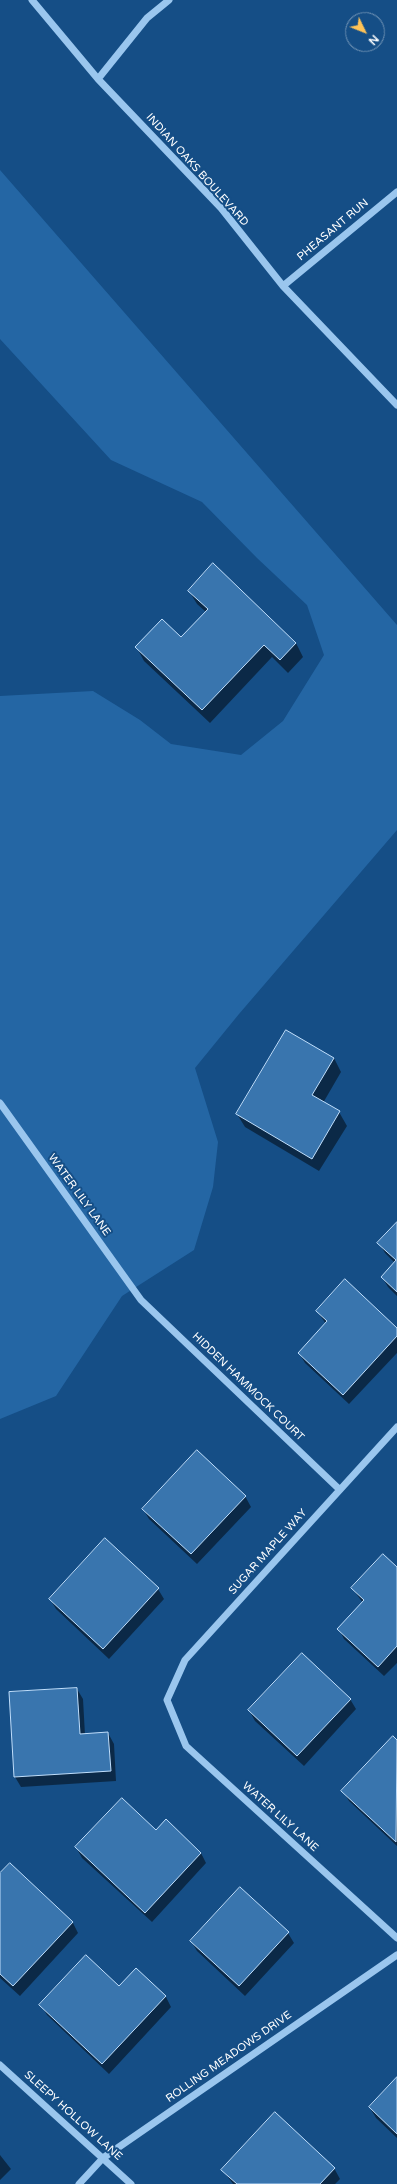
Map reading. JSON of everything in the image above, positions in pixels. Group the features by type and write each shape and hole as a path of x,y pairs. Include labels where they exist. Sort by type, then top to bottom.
{"street":[{"name":"INDIAN OAKS BOULEVARD","path":"32,0 98,79 221,208 283,286 397,405"},
{"path":"98,79 148,18 169,0"},
{"name":"PHEASANT RUN","path":"283,286 397,192"},
{"name":"WATER LILY LANE","path":"0,1103 141,1300"},
{"name":"HIDDEN HAMMOCK COURT","path":"141,1300 339,1489"},
{"name":"SUGAR MAPLE WAY","path":"167,1700 186,1660 339,1489 397,1427"},
{"name":"WATER LILY LANE","path":"167,1700 186,1746 397,1938"},
{"name":"ROLLING MEADOWS DRIVE","path":"79,2184 103,2158 397,1955"},
{"name":"SLEEPY HOLLOW LANE","path":"0,2065 131,2184"}],"shaded area":[{"path":"0,170 397,625 397,830 239,1014 195,1068 218,1142 213,1187 194,1250 122,1296 56,1396 0,1419 0,696 93,691 140,720 171,744 241,755 283,721 324,655 307,605 257,558 202,502 111,460 0,339"}],"building":[{"path":"213,563 296,643 280,660 264,645 202,710 135,647 162,619 181,637 208,609 188,591"},
{"path":"286,1030 334,1058 312,1095 340,1111 312,1159 236,1114"},
{"path":"397,1222 397,1292 381,1277 396,1260 377,1243"},
{"path":"345,1279 397,1328 397,1336 343,1395 298,1353 327,1321 316,1311"},
{"path":"197,1450 246,1496 191,1554 142,1509"},
{"path":"105,1538 159,1588 103,1649 49,1599"},
{"path":"383,1554 397,1567 397,1646 378,1667 337,1629 364,1600 351,1588"},
{"path":"302,1653 351,1699 297,1756 248,1710"},
{"path":"77,1688 80,1734 108,1732 111,1771 14,1777 9,1692"},
{"path":"393,1736 397,1740 396,1842 341,1791"},
{"path":"122,1798 156,1830 166,1819 201,1853 145,1913 75,1847"},
{"path":"10,1863 73,1922 13,1986 0,1974 0,1873"},
{"path":"240,1887 289,1932 239,1986 190,1941"},
{"path":"86,1955 119,1986 136,1968 166,1996 102,2064 39,2005"},
{"path":"397,2077 397,2134 369,2107"},
{"path":"275,2112 335,2168 320,2184 237,2184 221,2170"}]}
